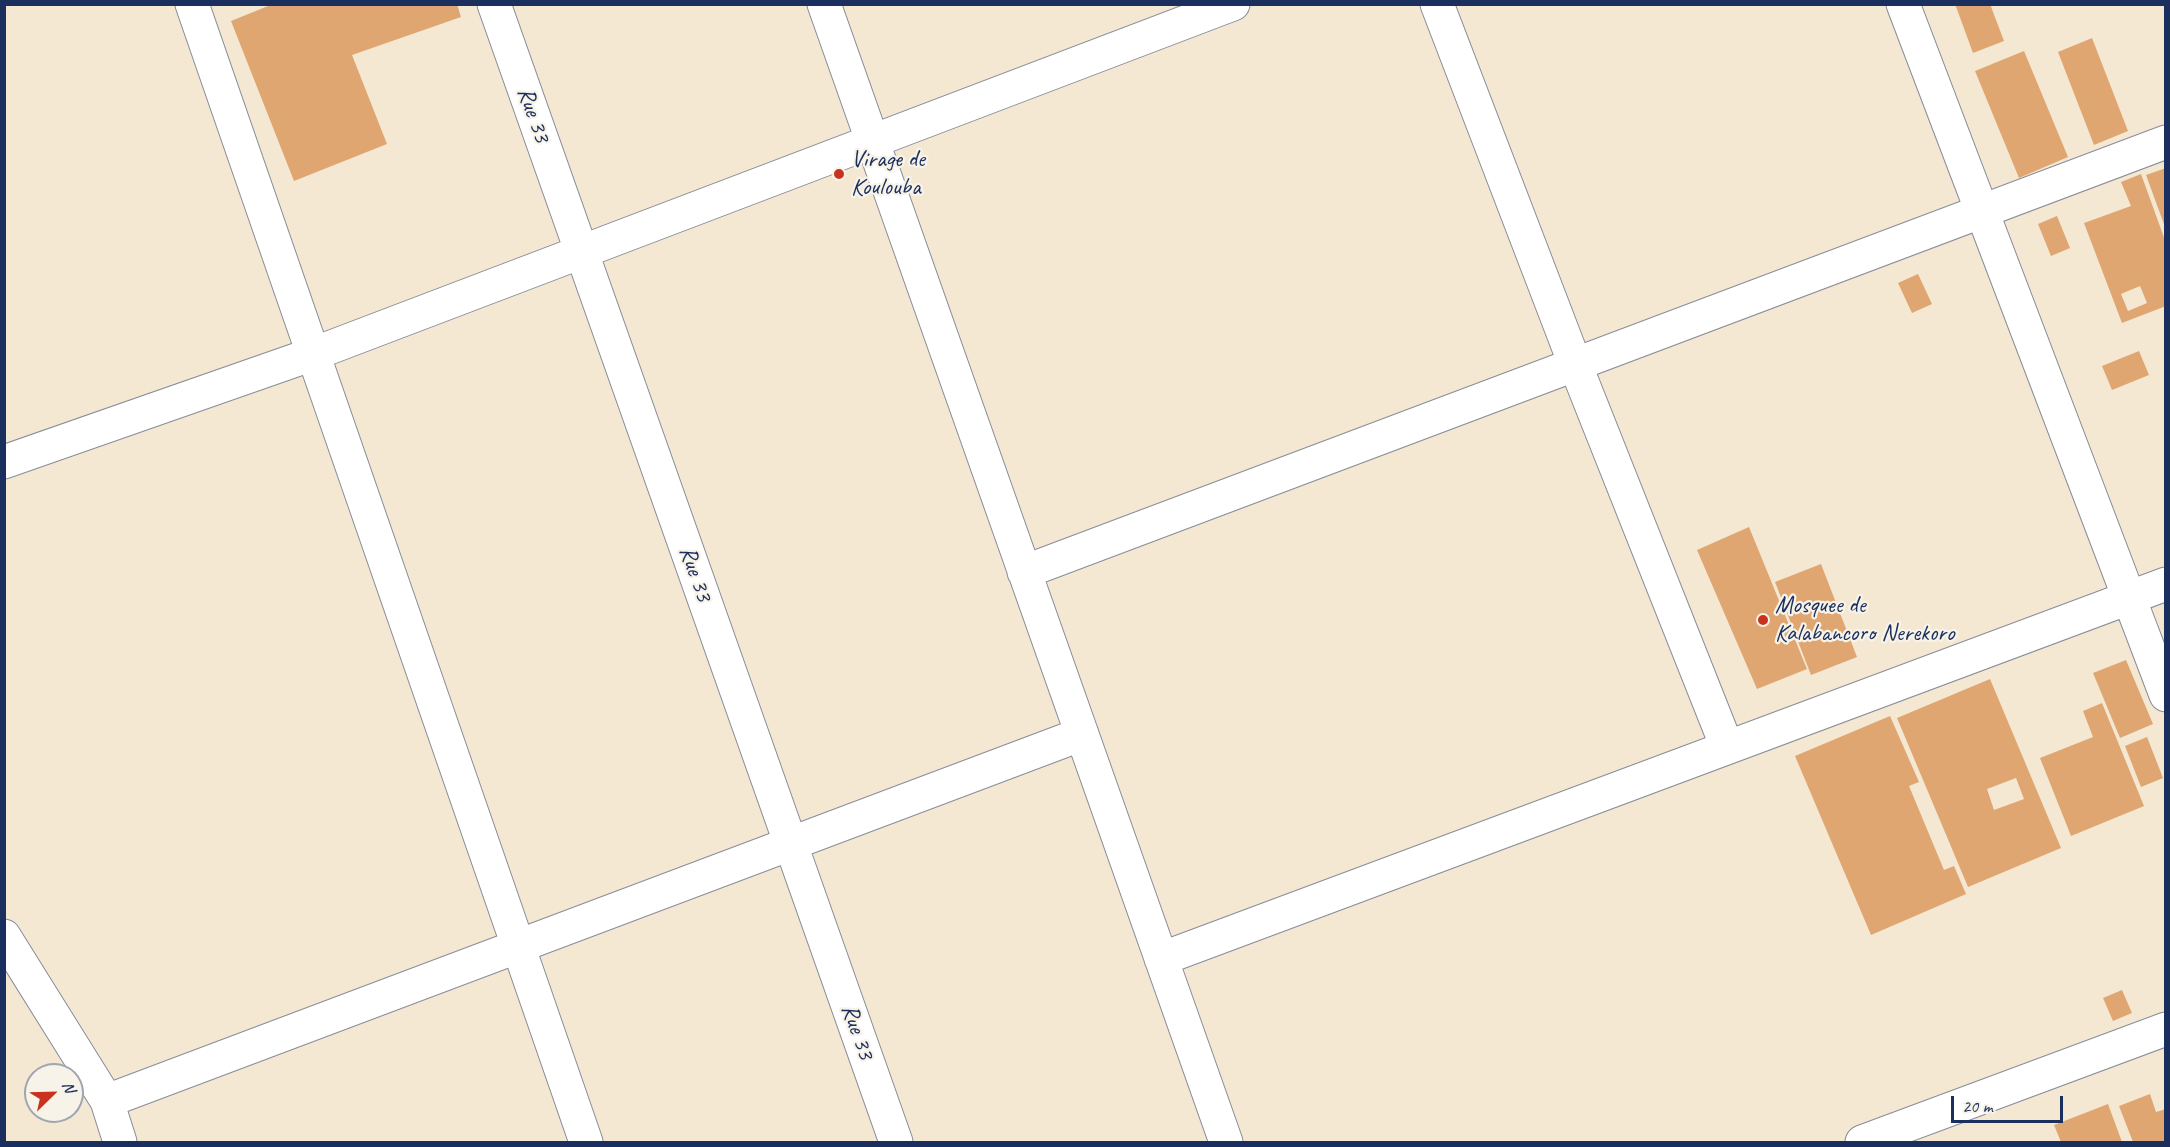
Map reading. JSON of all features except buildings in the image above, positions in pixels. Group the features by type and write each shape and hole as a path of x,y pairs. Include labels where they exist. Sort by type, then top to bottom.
{"street":[{"path":"192,4 586,1143"},
{"name":"Rue 33","path":"494,4 896,1143"},
{"path":"824,4 1226,1143"},
{"path":"4,462 313,354 1233,4"},
{"path":"1437,4 1575,364 1727,747"},
{"path":"1904,4 2166,695"},
{"path":"1024,572 2166,142"},
{"path":"1161,959 2166,584"},
{"path":"107,1101 1082,734"},
{"path":"4,936 107,1101 120,1143"},
{"path":"1862,1143 2166,1029"}],"place":[{"name":"Virage de Koulouba","path":"839,174"},
{"name":"Mosquee de Kalabancoro Nerekoro","path":"1763,620"}]}
